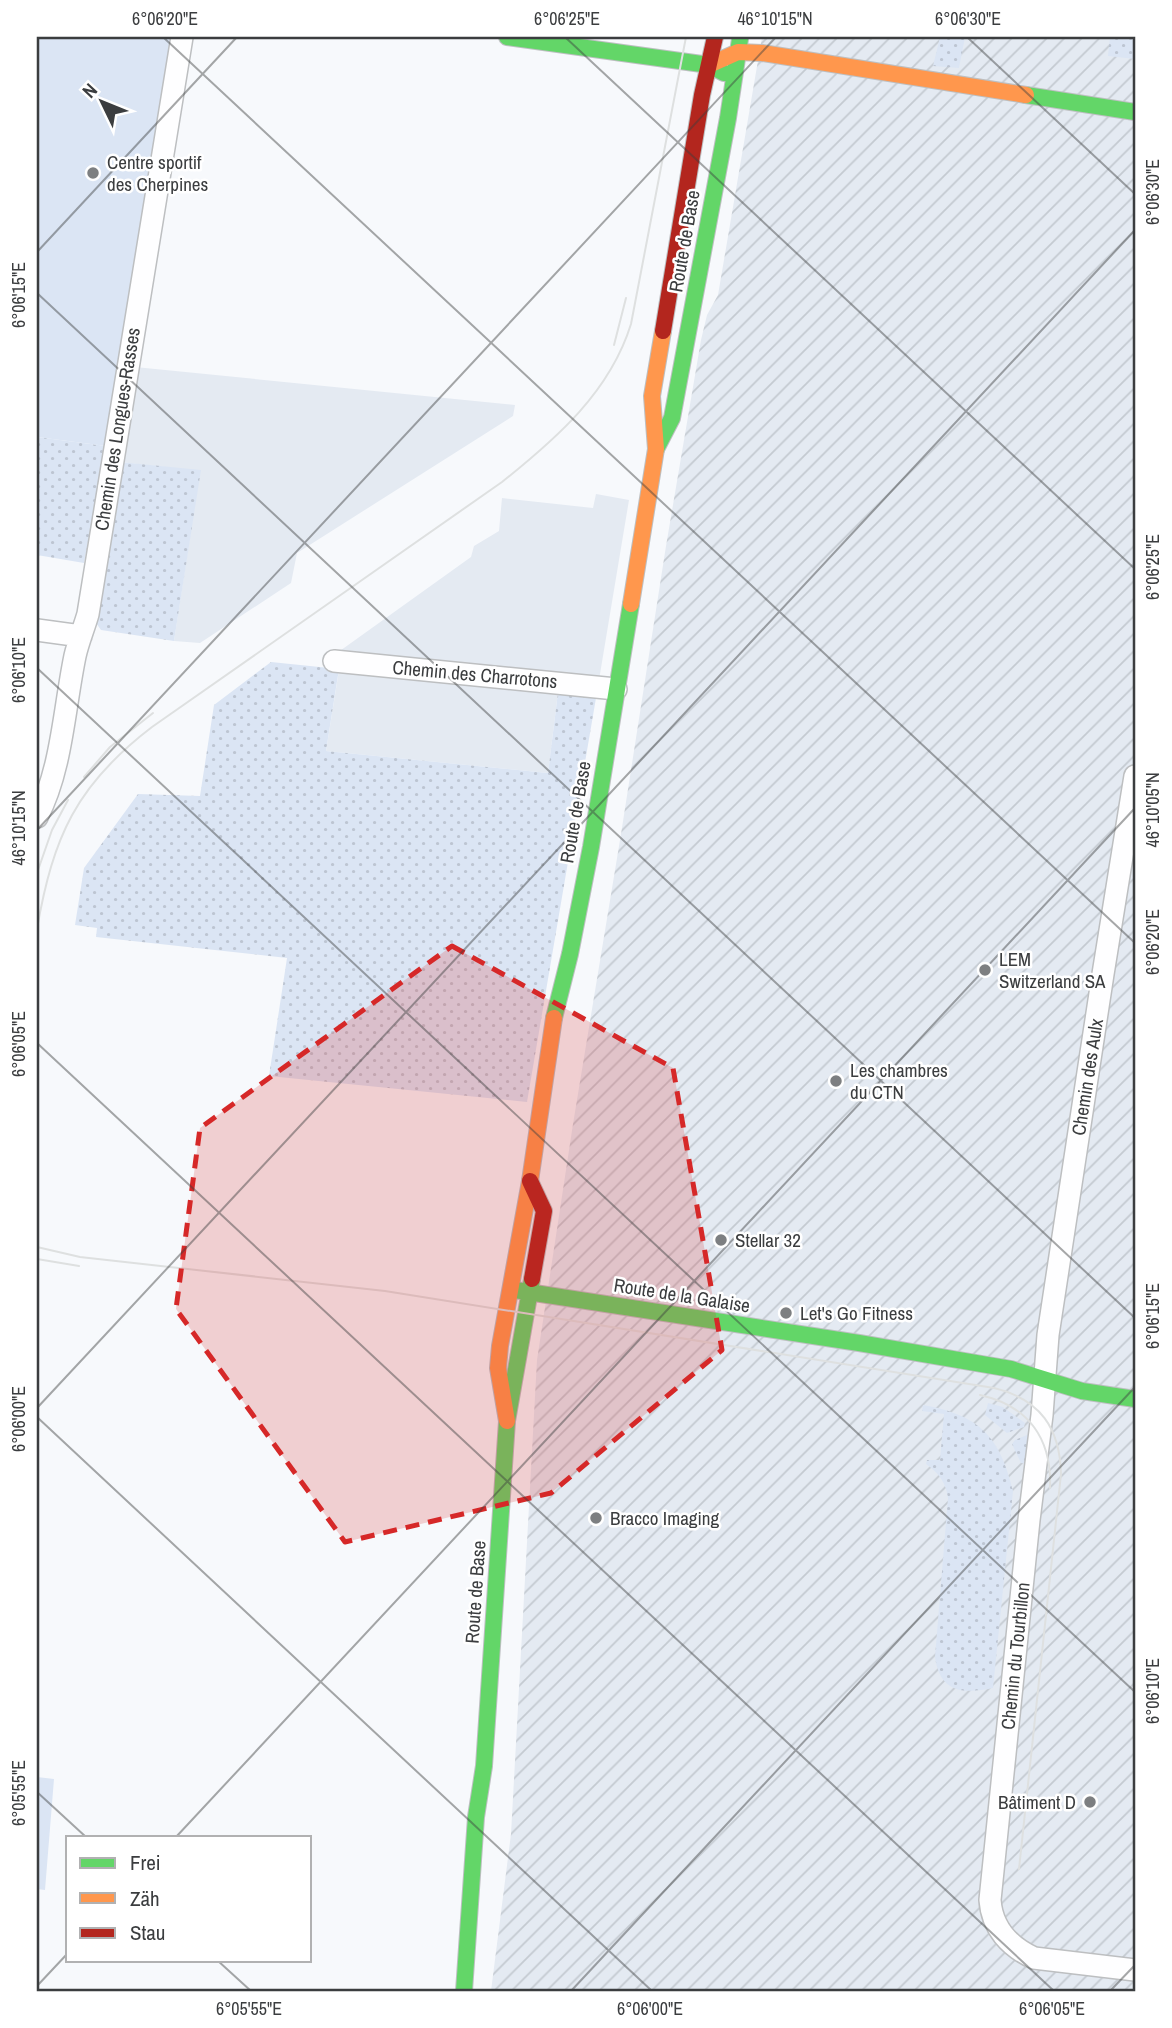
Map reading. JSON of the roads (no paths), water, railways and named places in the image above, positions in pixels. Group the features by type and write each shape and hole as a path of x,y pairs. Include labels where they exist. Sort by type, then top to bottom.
{"street":[{"name":"Chemin des Longues-Rasses","path":"37,817 53,773 75,652 88,614 182,37"},
{"path":"507,37 709,65 734,80"},
{"path":"717,37 824,62 1135,112"},
{"name":"Route de Base","path":"507,1421 498,1368 556,1007 586,874 656,449 652,396 709,65 717,37"},
{"path":"709,65 739,44"},
{"name":"Route de Base","path":"656,449 672,418 739,44"},
{"path":"37,630 81,636"},
{"name":"Chemin des Charrotons","path":"334,661 616,689"},
{"name":"Chemin des Aulx","path":"1045,1378 1046,1346 1135,776"},
{"name":"Route de Base","path":"464,1991 476,1817 484,1766 507,1421 544,1212 530,1181"},
{"name":"Route de la Galaise","path":"510,1289 1010,1369 1082,1391 1135,1399"},
{"name":"Chemin du Tourbillon","path":"1045,1378 990,1889 990,1910 1000,1932 1020,1951 1034,1958 1135,1970"},
{"name":"Route de Base","path":"484,1766 492,1820"}],"tram line":[{"path":"37,929 43,896 60,840 86,792 104,770 152,727 502,482 561,431 595,393 622,349 631,324 686,37"},
{"path":"614,345 626,298"},
{"path":"84,777 110,747 153,713"},
{"path":"37,873 52,830 68,800"},
{"path":"37,1247 80,1257 385,1291 994,1388 1024,1400 1035,1408 1051,1429 1057,1443 1061,1474 1019,1869"},
{"path":"37,1259 79,1266"},
{"path":"980,1395 1012,1407 1034,1427 1047,1454 1050,1488"}],"place":[{"name":"Centre sportif des Cherpines","path":"93,173"},
{"name":"LEM Switzerland SA","path":"985,970"},
{"name":"Les chambres du CTN","path":"836,1081"},
{"name":"Stellar 32","path":"721,1240"},
{"name":"Let's Go Fitness","path":"786,1313"},
{"name":"Bracco Imaging","path":"596,1518"},
{"name":"Bâtiment D","path":"1090,1802"}]}
